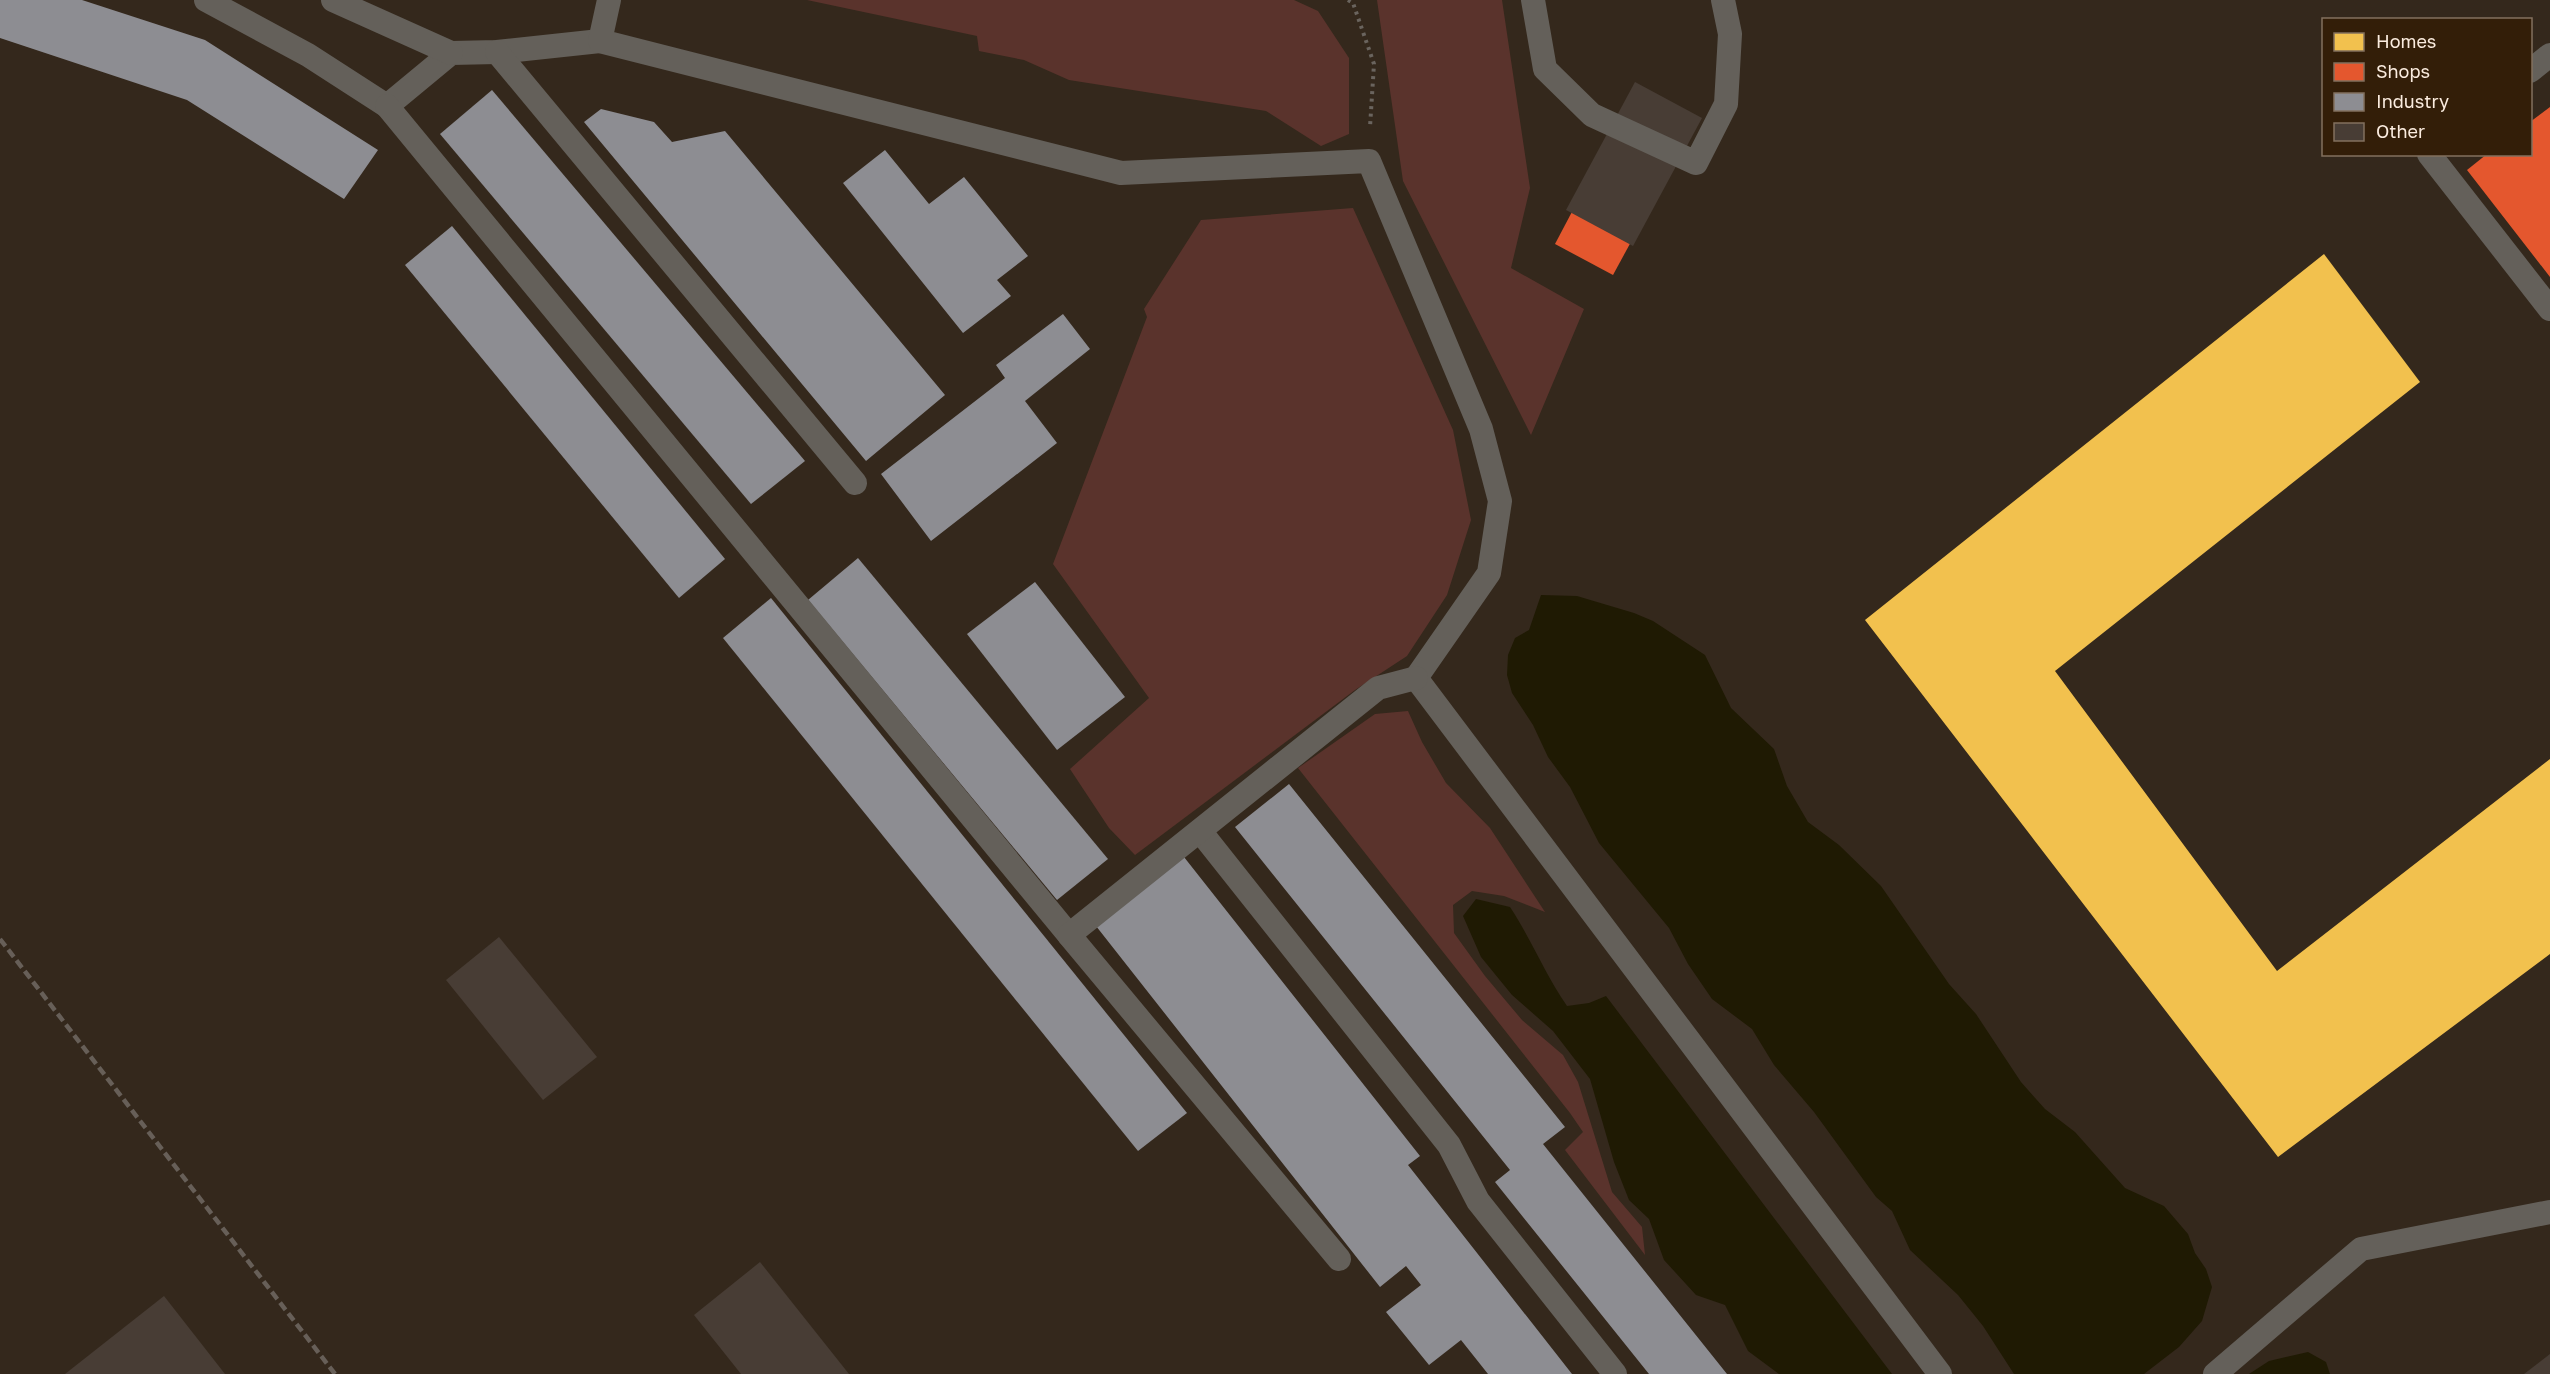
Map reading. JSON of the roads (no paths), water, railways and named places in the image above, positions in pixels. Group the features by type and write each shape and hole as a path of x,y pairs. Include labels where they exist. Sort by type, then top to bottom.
{"lane":[{"path":"206,0 308,55 387,106 1069,935 1339,1259"},
{"path":"333,0 452,53 497,52 600,41 1121,173 1369,160 1481,429 1500,501 1489,573 1416,678 1378,688 1069,935"},
{"path":"600,41 609,0"},
{"path":"1533,0 1545,69 1592,115 1696,163 1726,104 1730,34 1723,0"},
{"path":"497,52 855,483"},
{"path":"387,106 452,53"},
{"path":"2532,69 2550,55"},
{"path":"2431,156 2550,309"},
{"path":"1416,678 1940,1374"},
{"path":"1200,831 1449,1145 1478,1201 1615,1374"},
{"path":"2215,1374 2361,1249 2550,1212"}],"railway":[{"path":"0,939 335,1374"}]}
